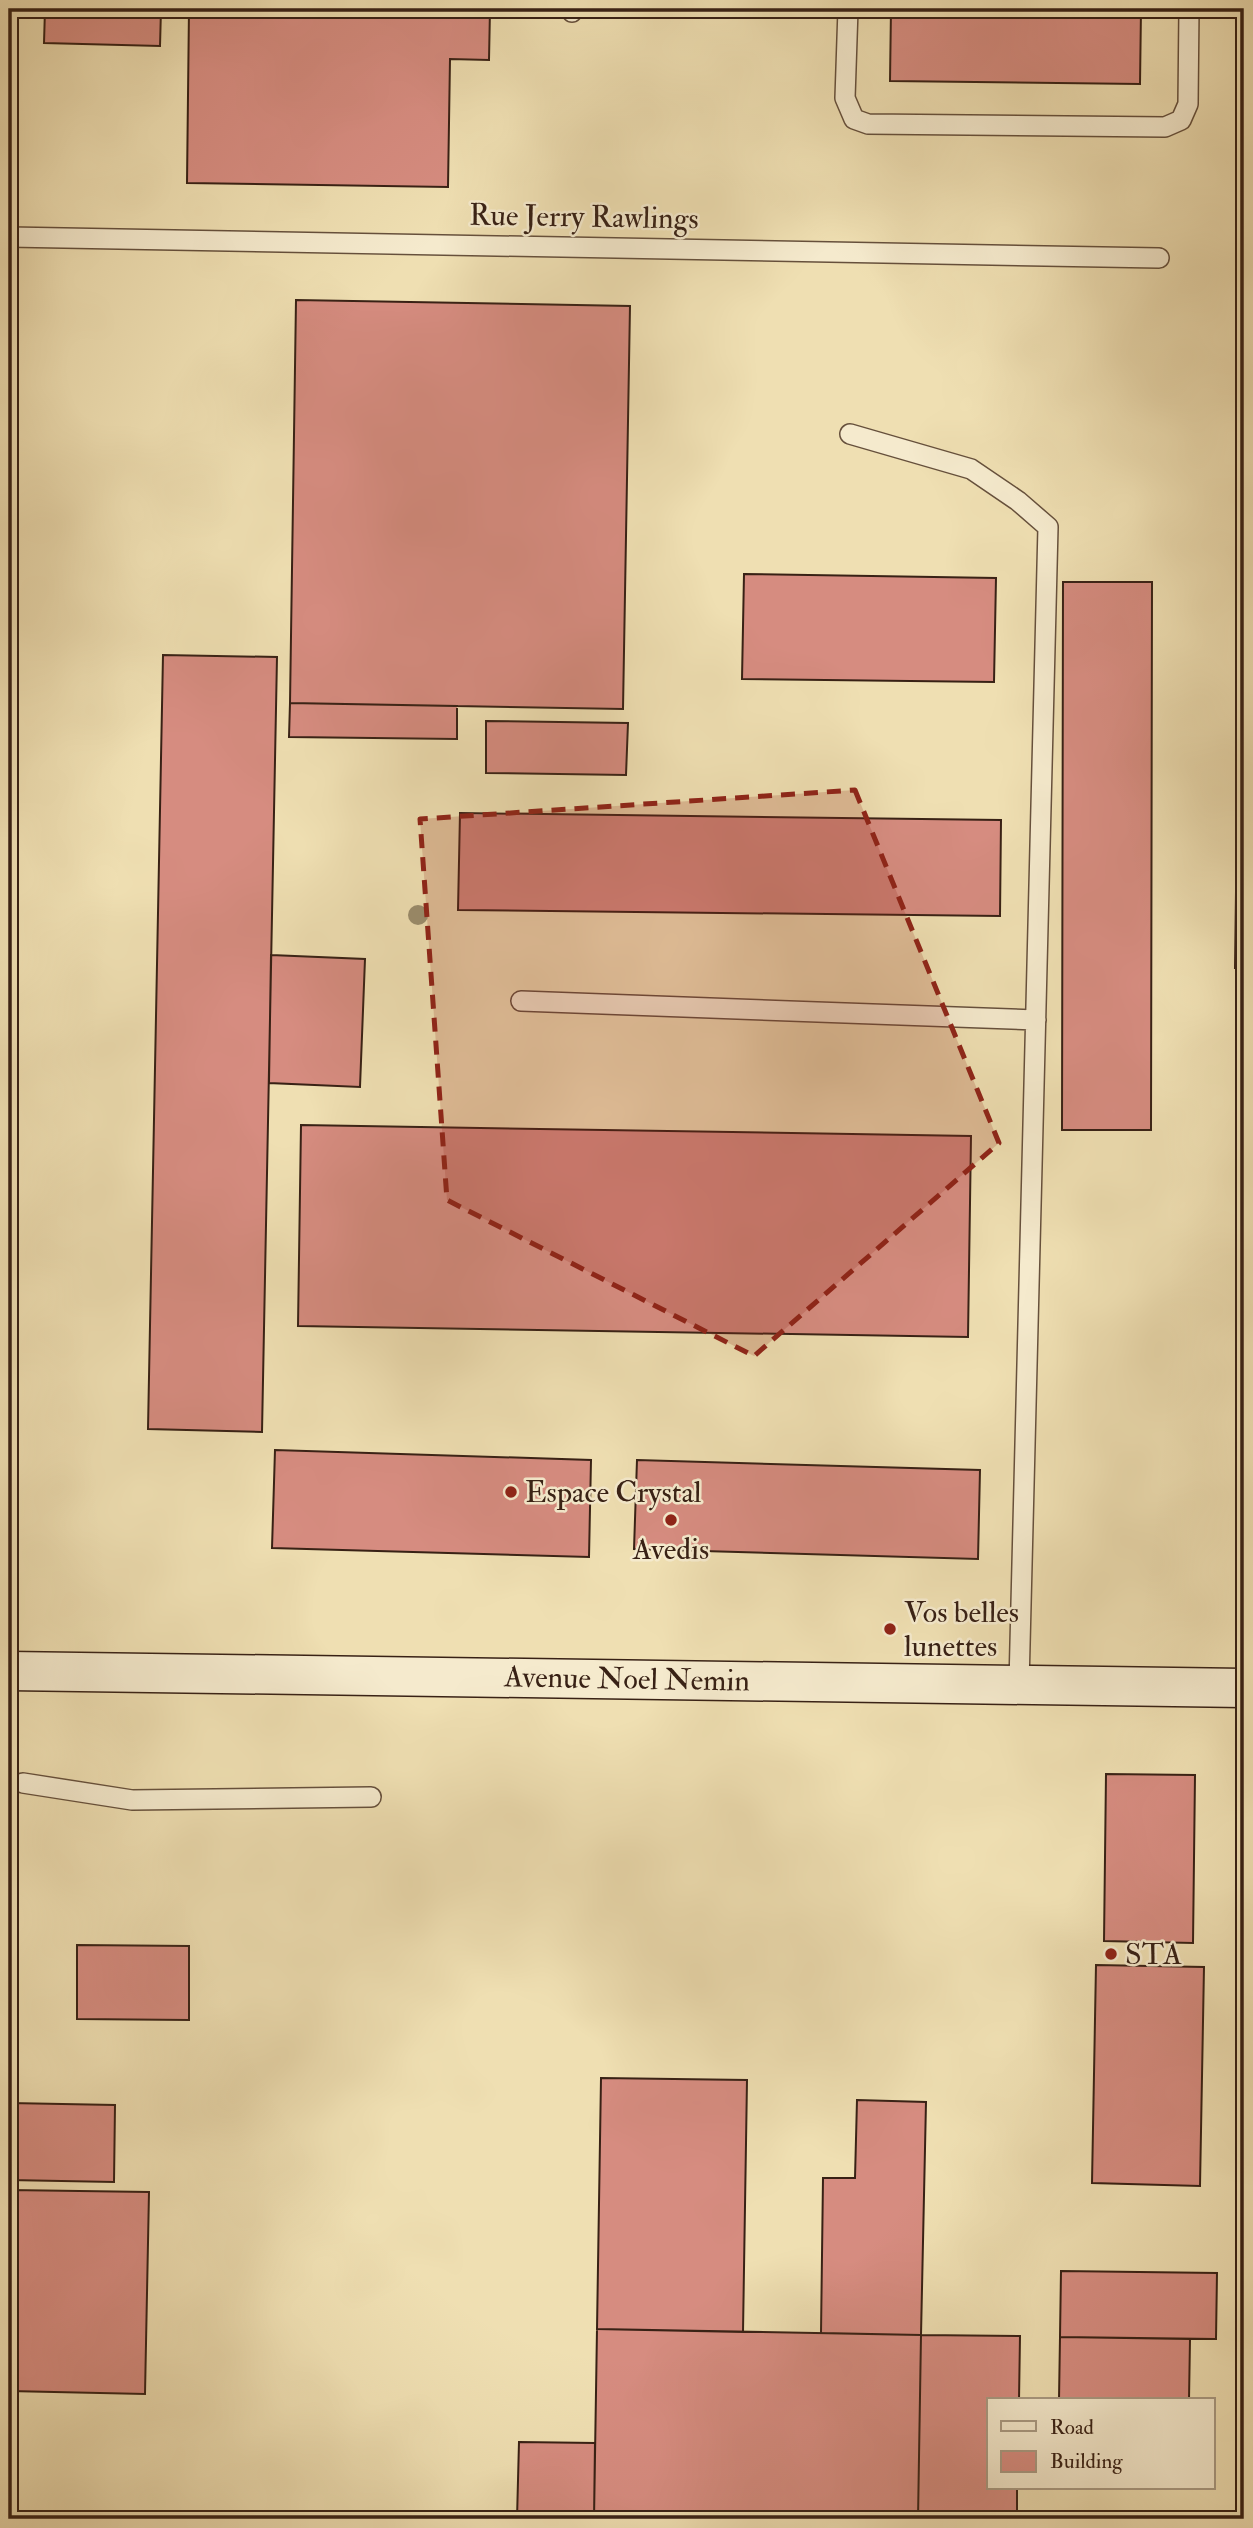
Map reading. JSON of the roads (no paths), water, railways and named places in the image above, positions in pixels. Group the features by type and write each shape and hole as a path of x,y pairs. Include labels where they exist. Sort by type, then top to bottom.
{"street":[{"name":"Avenue Noel Nemin","path":"9,1671 1244,1688"}],"lane":[{"path":"848,9 845,98 854,120 869,124 1165,127 1181,120 1188,104 1189,9"},
{"name":"Rue Jerry Rawlings","path":"9,237 1159,258"},
{"path":"850,434 971,469 1018,501 1048,527 1019,1684"},
{"path":"521,1001 1036,1020"},
{"path":"23,1783 132,1800 371,1797"}],"place":[{"name":"Espace Crystal","path":"511,1492"},
{"name":"Avedis","path":"671,1520"},
{"name":"Vos belles lunettes","path":"890,1629"},
{"name":"STA","path":"1111,1954"}]}
